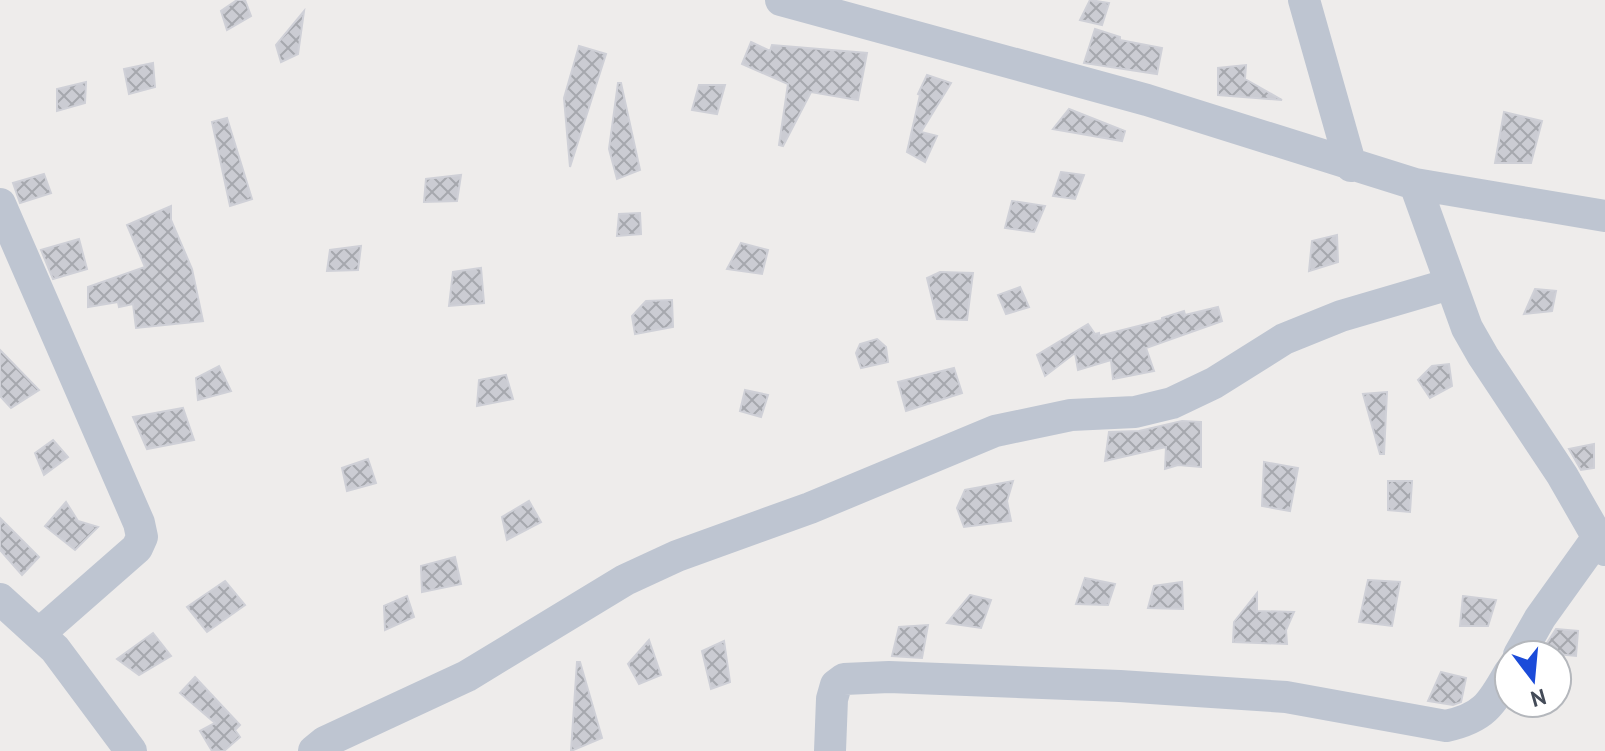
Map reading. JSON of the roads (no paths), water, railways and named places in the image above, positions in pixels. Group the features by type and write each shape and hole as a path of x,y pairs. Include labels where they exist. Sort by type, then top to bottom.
{"street":[{"path":"781,0 1147,100 1415,184 1605,216"},
{"path":"1304,0 1351,166"},
{"path":"1415,184 1467,328 1562,475 1601,544 1540,618 1528,639"},
{"path":"0,204 139,523 142,537 137,548 40,633"},
{"path":"314,751 325,742 467,676 625,580 677,556 810,508 995,431 1071,415 1135,412 1172,403 1214,383 1284,339 1341,316 1450,284"},
{"path":"0,599 40,633 131,751"},
{"path":"830,751 832,699 836,685 844,679 889,677 1120,686 1271,696 1446,726 1467,722 1493,701"}]}
